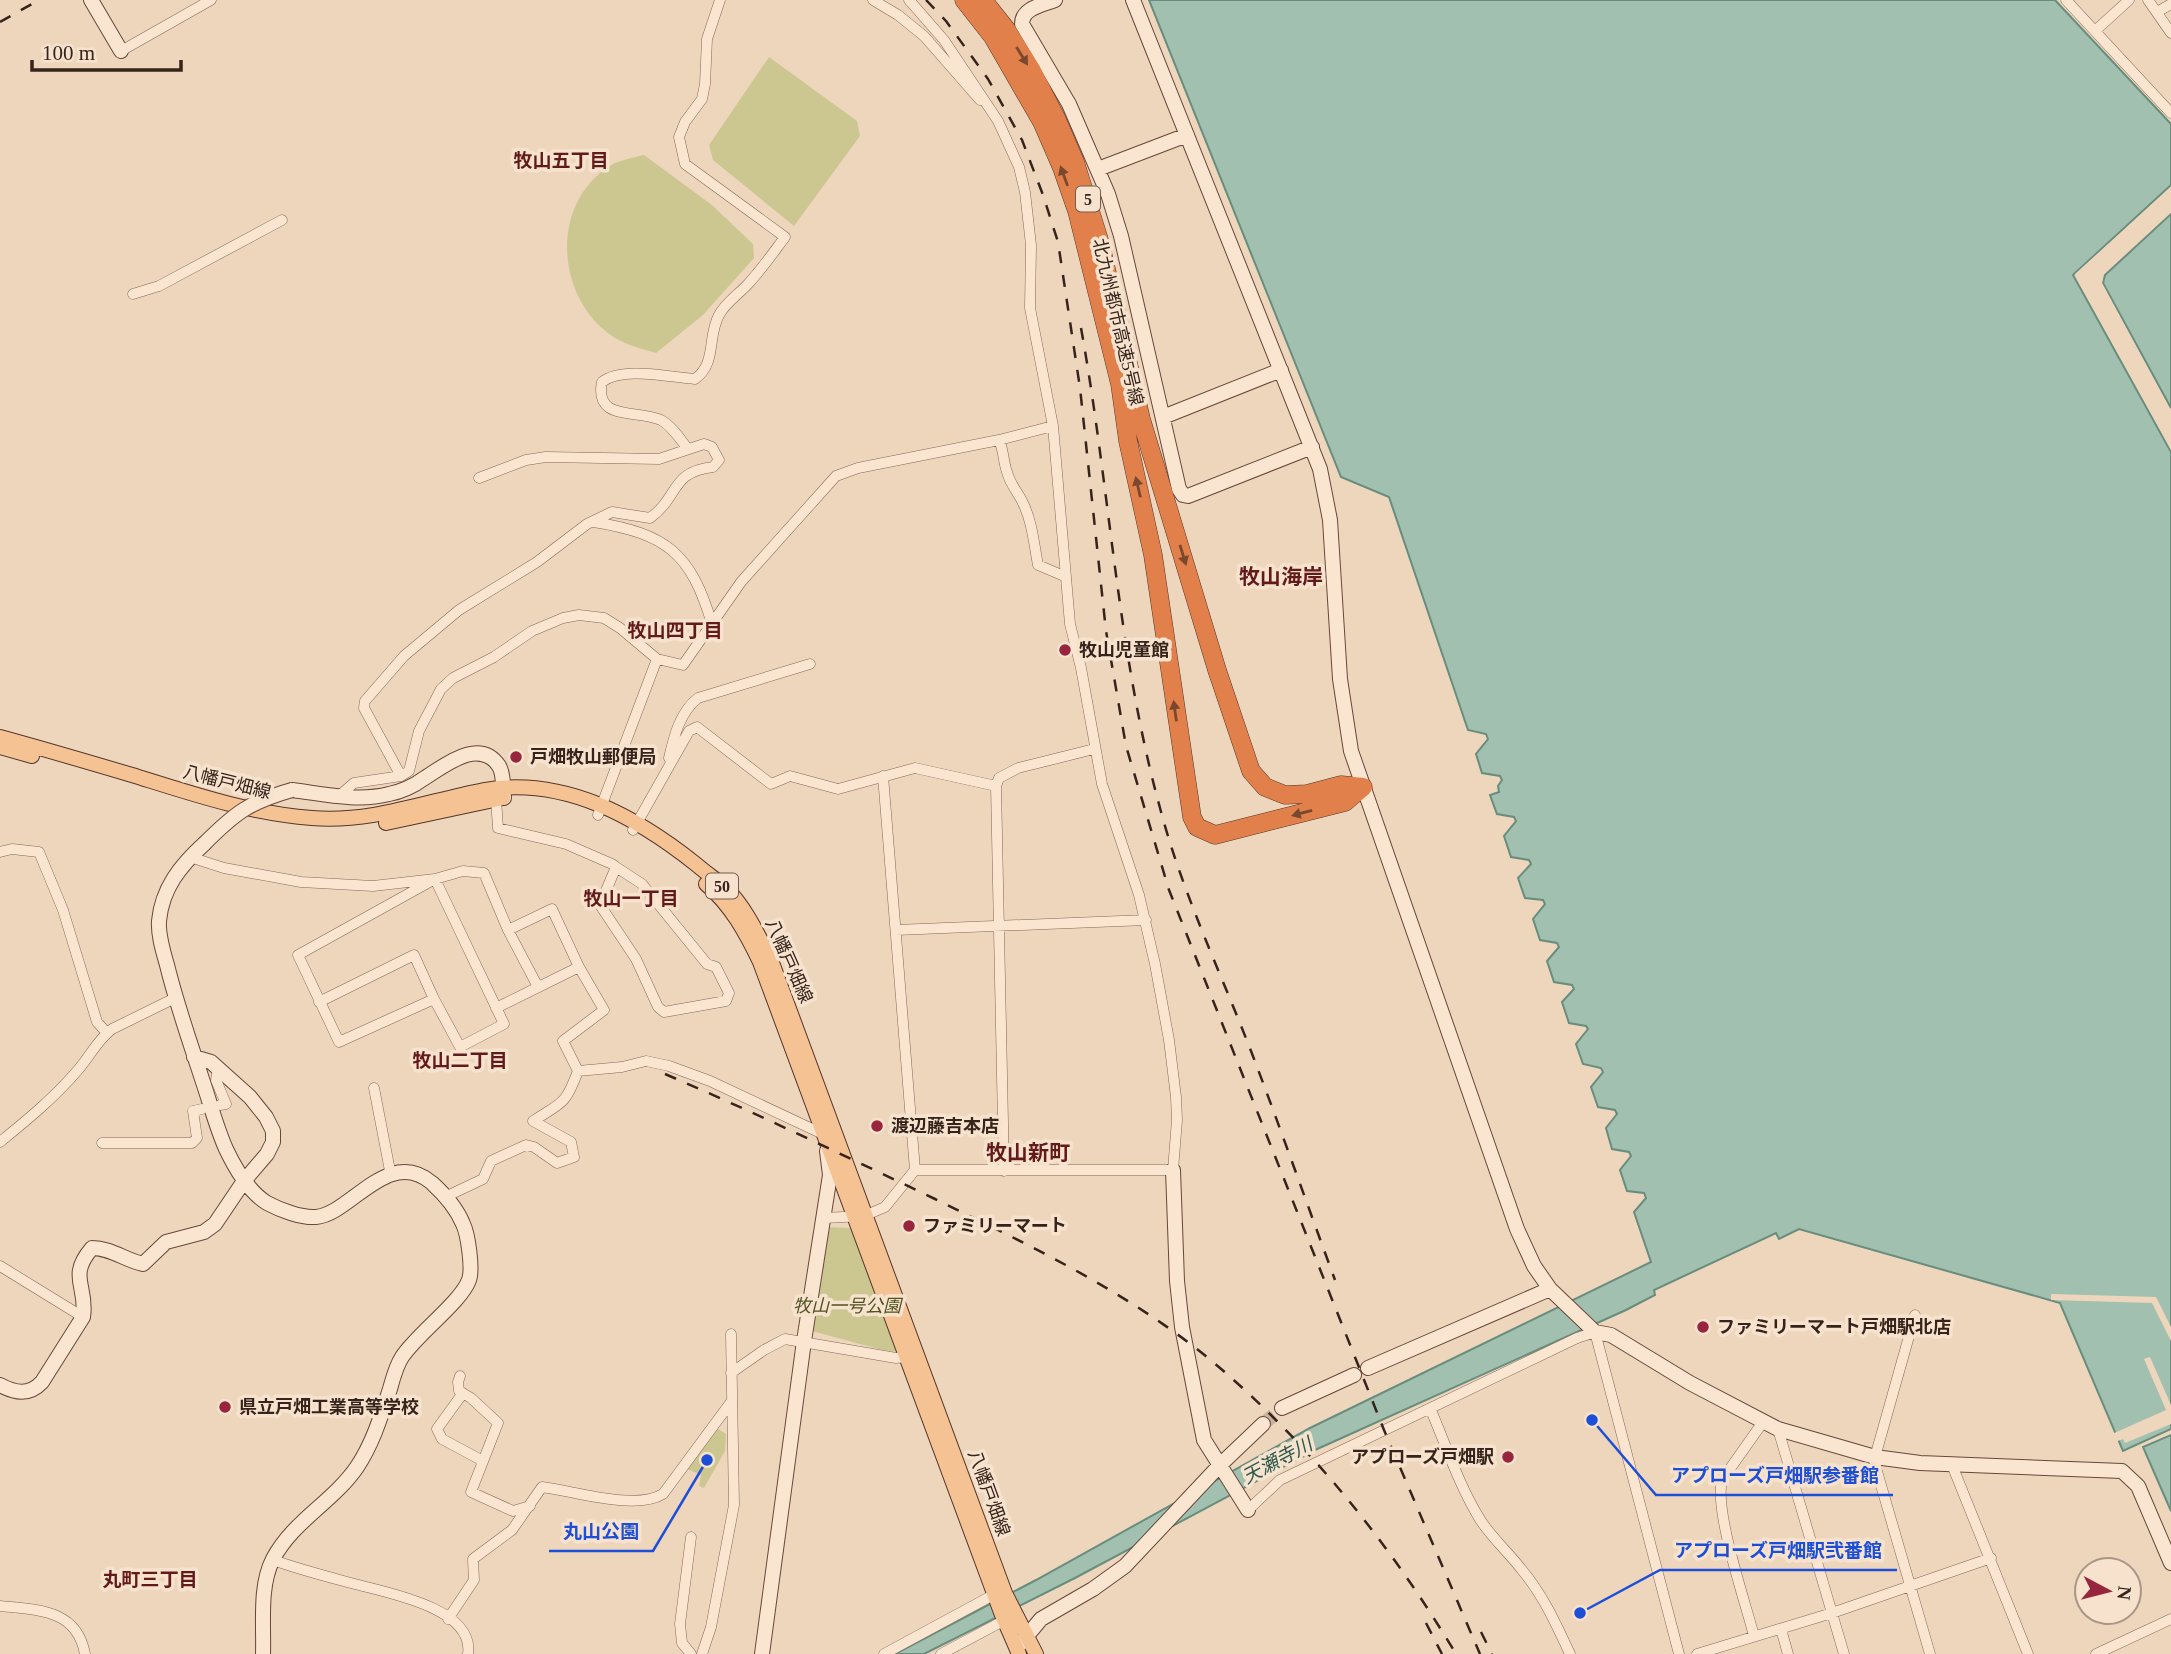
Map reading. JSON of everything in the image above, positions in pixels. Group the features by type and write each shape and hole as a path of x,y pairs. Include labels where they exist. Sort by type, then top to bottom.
{"highway":[{"name":"北九州都市高速5号線","path":"964,0 993,37 1042,122 1062,167 1089,254 1120,384 1128,441 1153,555 1189,807 1198,827 1215,835 1345,802 1363,787"},
{"name":"北九州都市高速5号線","path":"984,0 1032,71 1075,162 1100,243 1141,419 1217,670 1251,771 1265,788 1285,795 1307,794 1341,785 1363,787"}],"main road":[{"name":"八幡戸畑線","path":"0,737 253,811 315,818 401,811 484,790 600,810 672,845 727,889 754,925 776,972 836,1134 859,1216 907,1357 1007,1615 1016,1652"},
{"name":"八幡戸畑線","path":"0,747 252,821 316,828 404,820 501,795"},
{"name":"八幡戸畑線","path":"635,826 719,895 744,929 760,962 825,1135 859,1216 998,1594"},
{"name":"八幡戸畑線","path":"1007,1615 1026,1636 1037,1654"}],"street":[{"path":"91,0 121,51 211,0"},
{"path":"688,449 669,426 660,420 612,410 603,404 600,393 601,382 609,376 622,373 695,379 703,374 708,365 713,329 719,314 749,283 785,237 685,164 681,152 679,138 685,122 702,99 707,38 720,0"},
{"path":"873,0 898,15 924,36 998,121"},
{"path":"909,0 952,51 998,121 1019,167 1026,192 1031,245 1030,308 1053,426 1070,624 1081,668 1102,784 1146,920 1169,1040 1177,1120 1173,1170 1182,1327 1204,1440 1248,1510 1280,1480 1577,1338 1595,1332 1611,1335 1690,1383 1778,1429 1875,1457 1952,1465 2122,1471 2138,1486 2171,1563"},
{"path":"1055,0 1026,12 1022,17 1022,24 1069,104 1098,169 1121,236 1179,489 1183,495 1188,496 1312,447"},
{"path":"1133,0 1312,447 1326,495 1330,520 1345,716 1351,751 1517,1229 1534,1266 1550,1289 1595,1332 1679,1654"},
{"path":"2066,0 2171,113"},
{"path":"2096,30 2129,0"},
{"path":"2148,0 2171,33"},
{"path":"2157,12 2171,4"},
{"path":"1098,169 1187,135"},
{"path":"133,294 159,286 282,220"},
{"path":"1163,417 1281,370"},
{"path":"339,796 354,783 401,776 409,771 418,731 440,689 453,678 495,657 532,631 563,618 579,615 604,618 657,659 683,664 741,582 836,476 858,468 999,440 1053,426"},
{"path":"999,440 1009,479 1028,516 1038,565 1064,576"},
{"path":"401,776 364,708 365,701 404,656 459,610 537,562 587,524 611,512 650,518 663,508 682,477 696,469 713,467 719,460 717,452 704,444 659,459 546,457 526,460 479,478"},
{"path":"594,522 641,532 677,553 702,591 712,624"},
{"path":"600,810 657,659"},
{"path":"667,765 673,738 688,706 698,698 810,664"},
{"path":"635,826 667,765 689,731 697,727 771,784 790,776 838,789 915,768 996,786"},
{"path":"1004,1171 996,786 999,778 1018,768 1094,750"},
{"path":"264,1654 265,1582 273,1560 295,1528 334,1495 358,1466 374,1437 400,1359 421,1344 462,1292 470,1278 470,1261 464,1225 445,1197 423,1175 411,1173 377,1180 334,1210 318,1217 299,1215 266,1202 244,1181 226,1149 175,998 161,944 159,922 167,891 182,865 229,819 247,806 292,790 363,798 390,794 421,781 451,760 468,754 487,756 499,766 501,795 498,828 566,844 616,867 642,884 706,964 716,967 729,993 726,1001 664,1012 657,1007 636,959 600,905 616,867"},
{"path":"823,1218 859,1216 885,1207 915,1170 883,776"},
{"path":"0,852 12,849 39,852 63,910 97,1022 107,1033"},
{"path":"190,857 224,869 301,881 373,886 435,879 463,872 484,873 508,930 538,987"},
{"path":"435,879 298,955 339,1042 435,999"},
{"path":"319,1002 414,955 460,1047 504,1024 435,879"},
{"path":"508,930 552,909 579,967 604,1010 563,1041 578,1071"},
{"path":"896,930 1146,920"},
{"path":"496,1008 579,967"},
{"path":"0,1142 48,1102 80,1069 107,1033 175,998"},
{"path":"0,1385 11,1391 34,1390 64,1350 83,1317 78,1270 92,1248 104,1248 132,1262 143,1264 166,1242 204,1232 215,1224 244,1181 267,1154 273,1142 273,1131 266,1117 250,1097 211,1062 194,1057"},
{"path":"578,1071 622,1067 646,1061 669,1066 710,1081 825,1135 830,1175 804,1340 762,1654"},
{"path":"218,1068 216,1080 226,1104 220,1105"},
{"path":"445,1197 483,1180 491,1161 526,1145 534,1147 557,1163 574,1157 571,1142 533,1121 562,1104 578,1071"},
{"path":"374,1088 391,1176"},
{"path":"102,1143 192,1143 197,1138 193,1111 202,1110"},
{"path":"915,1170 1173,1170"},
{"path":"0,1266 83,1317"},
{"path":"1368,1368 1550,1289"},
{"path":"1915,1315 1875,1457 1930,1654"},
{"path":"702,1654 711,1627 733,1505 731,1334"},
{"path":"732,1373 785,1339 907,1357"},
{"path":"1282,1408 1354,1375"},
{"path":"460,1376 457,1382 459,1391 498,1423 471,1492 513,1511 530,1506"},
{"path":"463,1393 438,1429 442,1439 483,1461"},
{"path":"448,1619 474,1580 473,1559 512,1530 542,1487 603,1498 652,1500 663,1494 731,1402"},
{"path":"1430,1408 1468,1498 1493,1539 1534,1585 1570,1654"},
{"path":"1754,1636 1724,1524 1720,1490 1722,1480 1763,1422"},
{"path":"1016,1652 1041,1619 1111,1577 1142,1549 1223,1469 1263,1424"},
{"path":"1778,1429 1844,1654"},
{"path":"1952,1465 2028,1654"},
{"path":"691,1537 680,1625 682,1643 691,1654"},
{"path":"1697,1654 1730,1649 1754,1636 1832,1613 1991,1558"},
{"path":"273,1560 391,1592 427,1605 465,1634 468,1654"},
{"path":"884,1654 998,1594"},
{"path":"0,1606 55,1614 75,1627 83,1642 85,1654"},
{"path":"941,1654 1007,1615"},
{"path":"2096,1654 2171,1619"},
{"path":"1782,1629 1788,1654"}],"green space":[{"path":"769,57 857,121 860,136 794,226 713,160 709,145"},
{"path":"644,155 712,205 753,244 754,258 703,315 656,353 614,337 587,311 576,291 569,269 567,246 570,223 577,202 590,183 608,167"},
{"name":"牧山一号公園","path":"824,1227 852,1228 898,1352 812,1331"},
{"path":"718,1429 726,1434 725,1451 704,1488 699,1486 701,1475 687,1469"}],"water":[{"name":"天瀬寺川","path":"1149,0 2055,0 2171,124 2171,185 2073,275 2171,452 2171,1429 2123,1451 2060,1303 1799,1229 1779,1239 1776,1233 1654,1290 1655,1295 1626,1310 1315,1450 1075,1578 924,1654 895,1654 1036,1580 1310,1428 1651,1262 1634,1212 1646,1198 1644,1193 1627,1191 1620,1170 1631,1156 1629,1152 1612,1149 1606,1128 1617,1114 1615,1110 1598,1107 1591,1087 1603,1072 1601,1068 1583,1064 1576,1044 1588,1029 1586,1026 1569,1023 1562,1002 1574,989 1572,985 1554,982 1547,961 1559,947 1557,943 1540,940 1533,919 1545,904 1543,900 1525,898 1518,878 1531,864 1529,860 1511,857 1504,836 1516,821 1514,817 1497,814 1490,795 1499,792 1498,786 1502,780 1500,776 1482,773 1476,754 1488,739 1486,734 1468,730 1389,497 1341,477"},
{"path":"2171,214 2171,408 2103,283 2105,275"},
{"path":"2171,1435 2171,1511 2143,1447"}],"pier":[{"path":"2171,187 2171,190 2077,276 2171,445 2171,450 2075,274"},
{"path":"2171,210 2103,275 2102,283 2171,411 2168,410 2100,283 2102,272"},
{"path":"2051,1294 2156,1297 2171,1327 2171,1341 2152,1303 2051,1300"},
{"path":"2150,1357 2171,1405 2171,1424 2125,1443 2123,1439 2115,1442 2112,1434 2166,1410 2144,1359"}],"tunnel":[{"path":"1263,1424 1282,1408"}],"railway":[{"path":"0,22 39,0"},
{"path":"926,0 946,21 988,79 1022,140 1058,242 1080,388 1106,631 1126,746 1169,890 1384,1430 1480,1654"},
{"path":"1081,328 1124,629 1145,749 1160,808 1190,901 1251,1051 1335,1280"},
{"path":"665,1074 800,1135 1007,1235 1114,1292 1181,1337 1249,1394 1316,1462 1376,1535 1431,1613 1456,1654"},
{"path":"1426,1623 1442,1654"},
{"path":"1481,1632 1492,1654"}],"place":[{"name":"牧山児童館","path":"1065,650"},
{"name":"戸畑牧山郵便局","path":"516,757"},
{"name":"渡辺藤吉本店","path":"877,1126"},
{"name":"ファミリーマート","path":"909,1226"},
{"name":"ファミリーマート戸畑駅北店","path":"1703,1327"},
{"name":"県立戸畑工業高等学校","path":"225,1407"},
{"name":"アプローズ戸畑駅参番館","path":"1592,1420"},
{"name":"アプローズ戸畑駅","path":"1508,1457"},
{"name":"丸山公園","path":"707,1460"},
{"name":"アプローズ戸畑駅弐番館","path":"1580,1613"}],"district":[{"name":"牧山五丁目","path":"561,160"},
{"name":"牧山海岸","path":"1281,577"},
{"name":"牧山四丁目","path":"675,630"},
{"name":"牧山一丁目","path":"631,898"},
{"name":"牧山二丁目","path":"460,1060"},
{"name":"牧山新町","path":"1028,1153"},
{"name":"丸町三丁目","path":"150,1579"}]}
